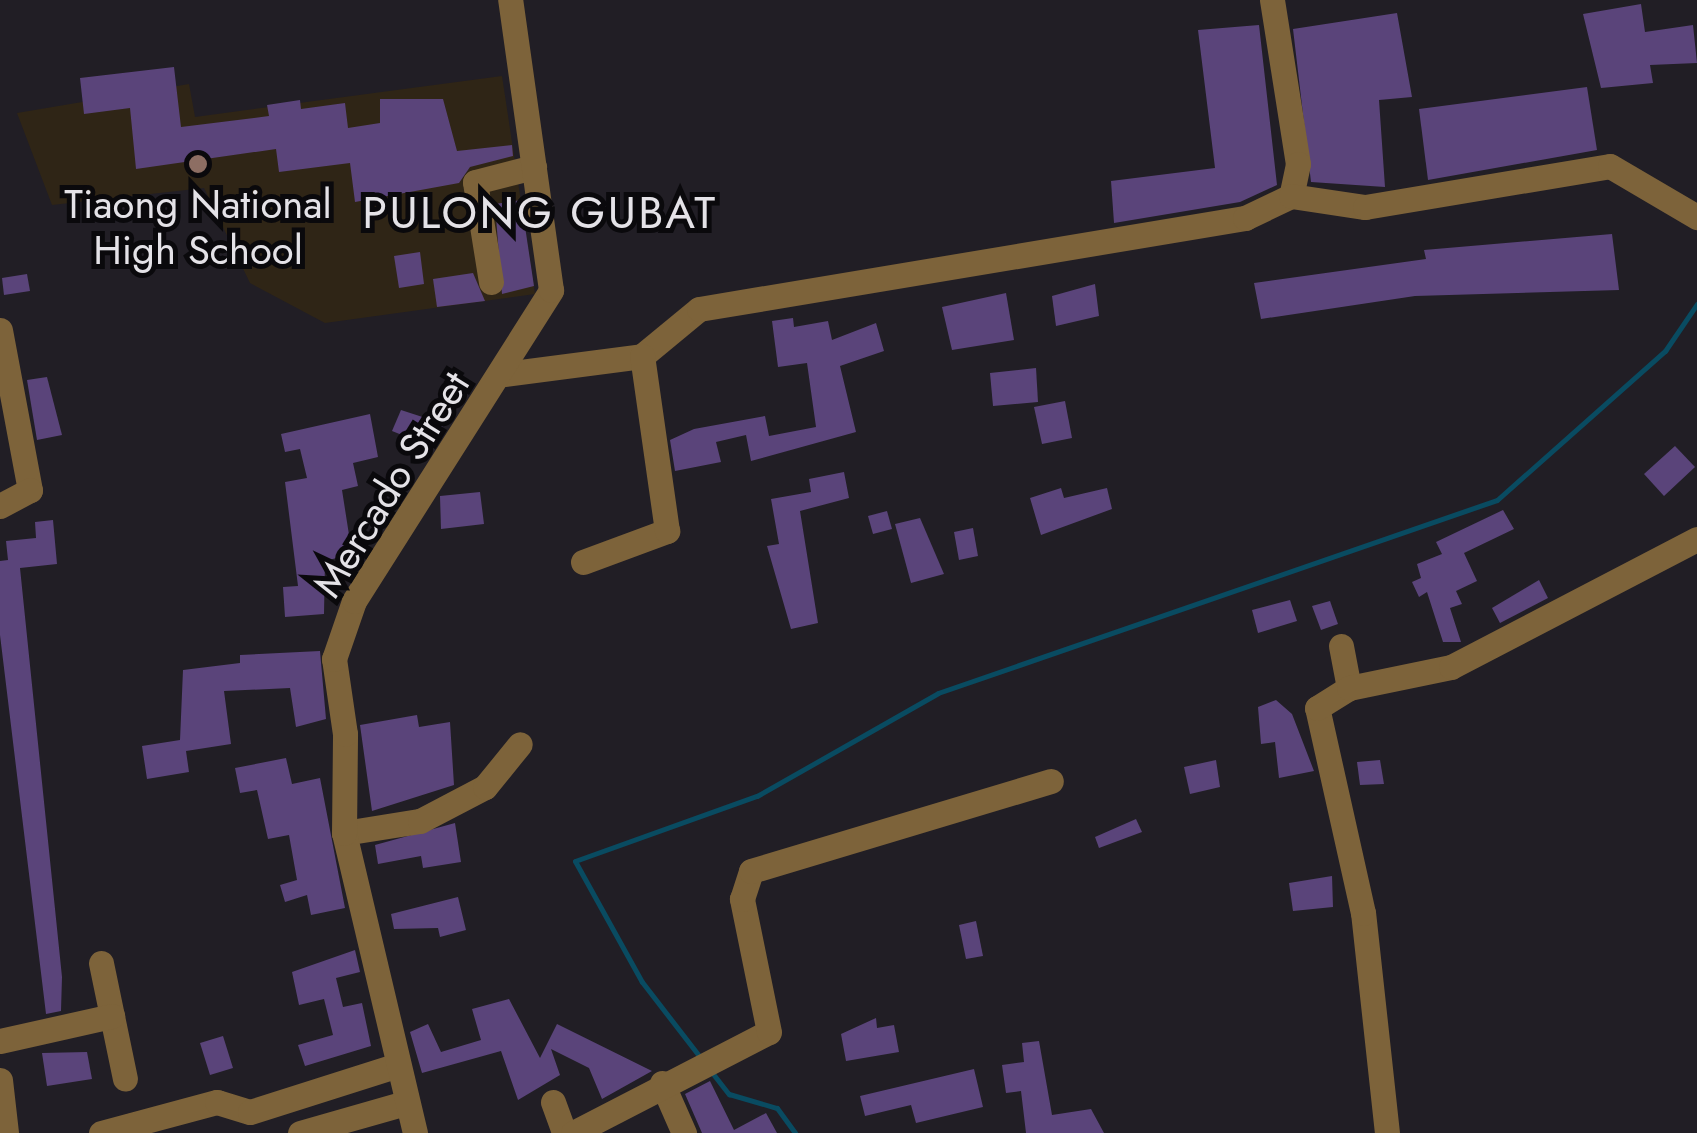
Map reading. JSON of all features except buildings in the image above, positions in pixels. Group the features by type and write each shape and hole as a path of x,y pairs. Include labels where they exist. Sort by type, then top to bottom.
{"street":[{"name":"Mercado Street","path":"415,1133 395,1066 344,833 346,734 334,659 354,601 504,374 551,290 510,0"},
{"path":"1272,0 1298,164 1290,196"},
{"path":"504,374 642,356 700,309 1245,218 1290,196 1365,207 1610,166 1697,217"},
{"path":"491,282 476,182 534,167"},
{"path":"0,335 30,490 0,506"},
{"path":"582,562 667,531 642,356"},
{"path":"1387,1133 1362,913 1315,715 1349,688 1451,667 1697,540"},
{"path":"1341,646 1349,688"},
{"path":"344,833 420,821 485,787 520,744"},
{"path":"573,1133 662,1083 769,1032 742,900 751,871 1051,781"},
{"path":"100,964 126,1079"},
{"path":"0,1041 112,1016"},
{"path":"100,1133 217,1102 250,1112 395,1066"},
{"path":"0,1080 6,1133"},
{"path":"662,1083 684,1133"},
{"path":"553,1102 564,1133"},
{"path":"300,1133 405,1104"}],"shaded area":[{"path":"502,76 535,294 325,323 250,283 204,188 52,205 17,113 189,84 195,117"}],"waterway":[{"path":"700,1057 642,982 575,861 757,796 938,693 1497,500 1665,351 1697,304"},
{"path":"710,1070 729,1094 777,1108 795,1133"}],"place":[{"name":"Tiaong National High School","path":"198,164"}],"district":[{"name":"PULONG GUBAT","path":"540,213"}]}
